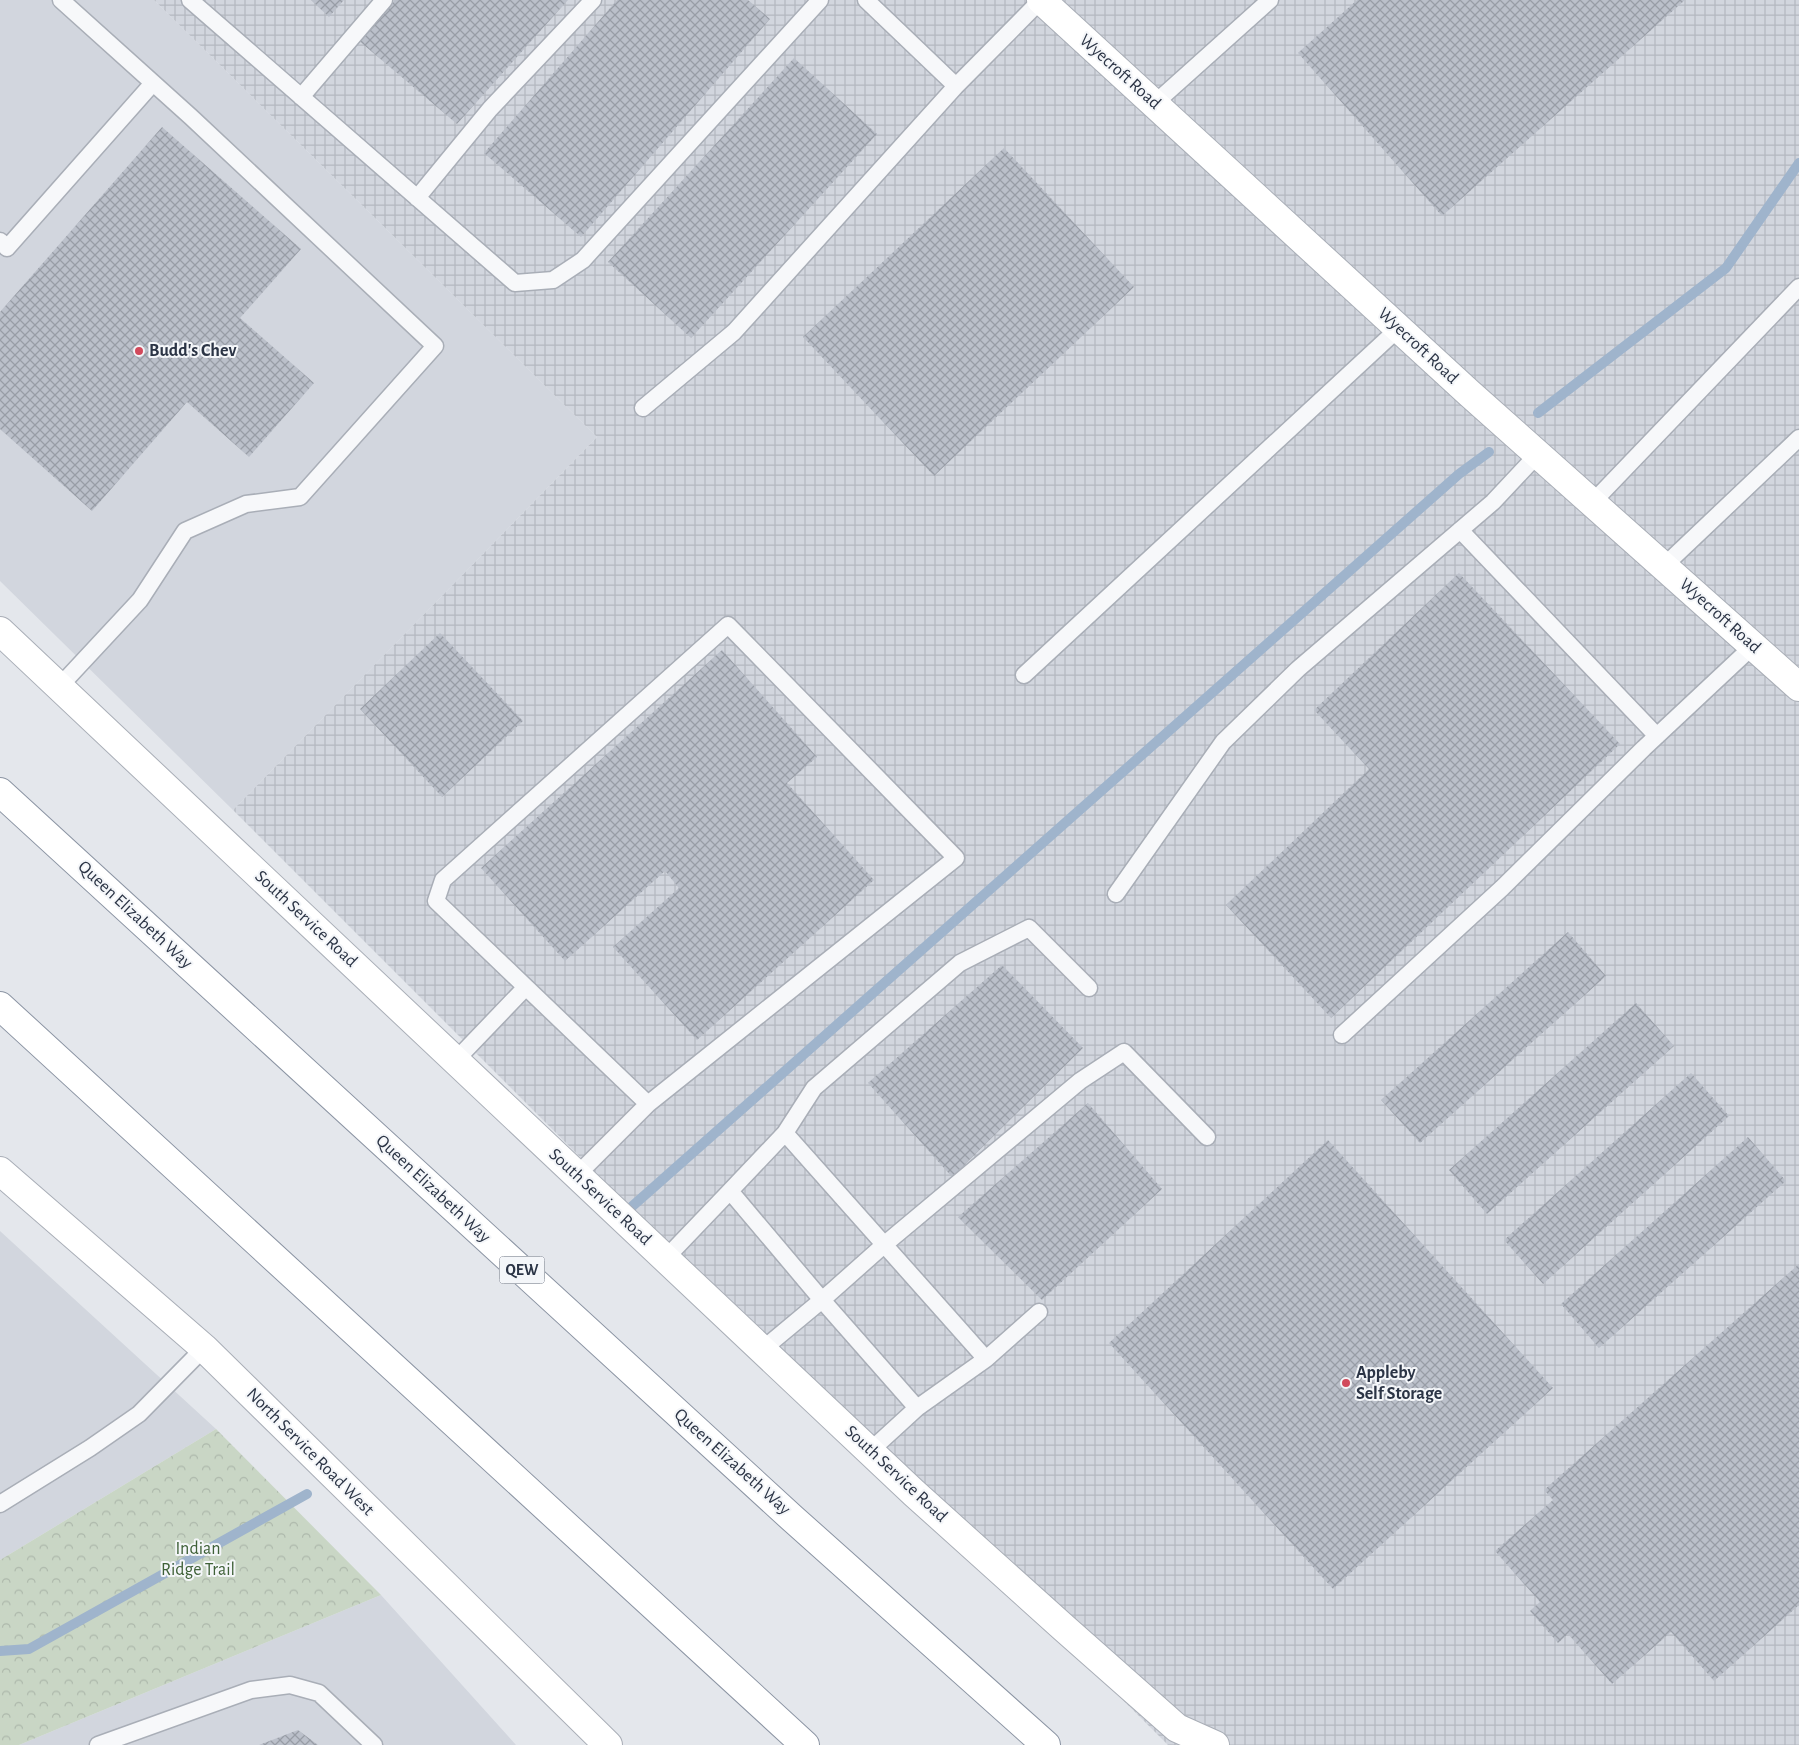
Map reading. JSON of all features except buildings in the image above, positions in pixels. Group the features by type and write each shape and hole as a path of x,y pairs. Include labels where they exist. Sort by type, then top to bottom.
{"main road":[{"name":"Wyecroft Road","path":"1041,0 1399,328 1799,688"},
{"name":"South Service Road","path":"0,631 870,1451 1057,1622 1177,1728 1215,1745"},
{"name":"Queen Elizabeth Way","path":"0,792 792,1518 1046,1745"},
{"path":"0,1006 805,1745"},
{"name":"North Service Road West","path":"0,1171 204,1348 608,1745"}],"lane":[{"path":"59,687 140,600 185,531 246,504 300,497 435,346 62,0"},
{"path":"190,0 515,283 553,280 583,260 820,0"},
{"path":"301,98 384,0"},
{"path":"417,198 490,109 593,0"},
{"path":"866,0 956,86"},
{"path":"643,408 734,332 956,86 1041,0"},
{"path":"1154,104 1270,0"},
{"path":"0,241 7,248 153,83"},
{"path":"1592,503 1799,287"},
{"path":"1024,674 1399,328"},
{"path":"1664,566 1799,438"},
{"path":"1116,894 1223,742 1298,669 1493,502 1538,454"},
{"path":"1460,530 1656,736"},
{"path":"577,1175 648,1104 956,858 728,625 443,880 436,901 648,1104"},
{"path":"1342,1035 1502,888 1656,736 1753,646"},
{"path":"665,1259 785,1133 814,1088 960,963 1029,928 1089,988"},
{"path":"455,1061 526,987"},
{"path":"763,1349 1080,1081 1124,1052 1207,1137"},
{"path":"785,1133 986,1360"},
{"path":"730,1191 917,1408"},
{"path":"870,1451 917,1408 986,1360 1038,1312"},
{"path":"0,1504 90,1448 139,1414 204,1348"},
{"path":"98,1745 251,1690 290,1685 319,1693 374,1745"}],"shaded area":[{"path":"0,0 154,0 597,437 233,810 0,581"},
{"path":"154,0 1799,0 1799,1745 1168,1745 233,810 597,437"},
{"path":"0,1231 216,1429 0,1560"},
{"path":"381,1595 516,1745 19,1745"}],"green space":[{"name":"Indian Ridge Trail","path":"216,1429 381,1595 19,1745 0,1745 0,1560"}],"waterway":[{"path":"1538,413 1726,268 1799,163"},
{"path":"628,1210 1459,474 1489,452"},
{"path":"0,1651 29,1649 307,1494"}],"place":[{"name":"Budd's Chev","path":"139,351"},
{"name":"Appleby Self Storage","path":"1346,1383"}]}
